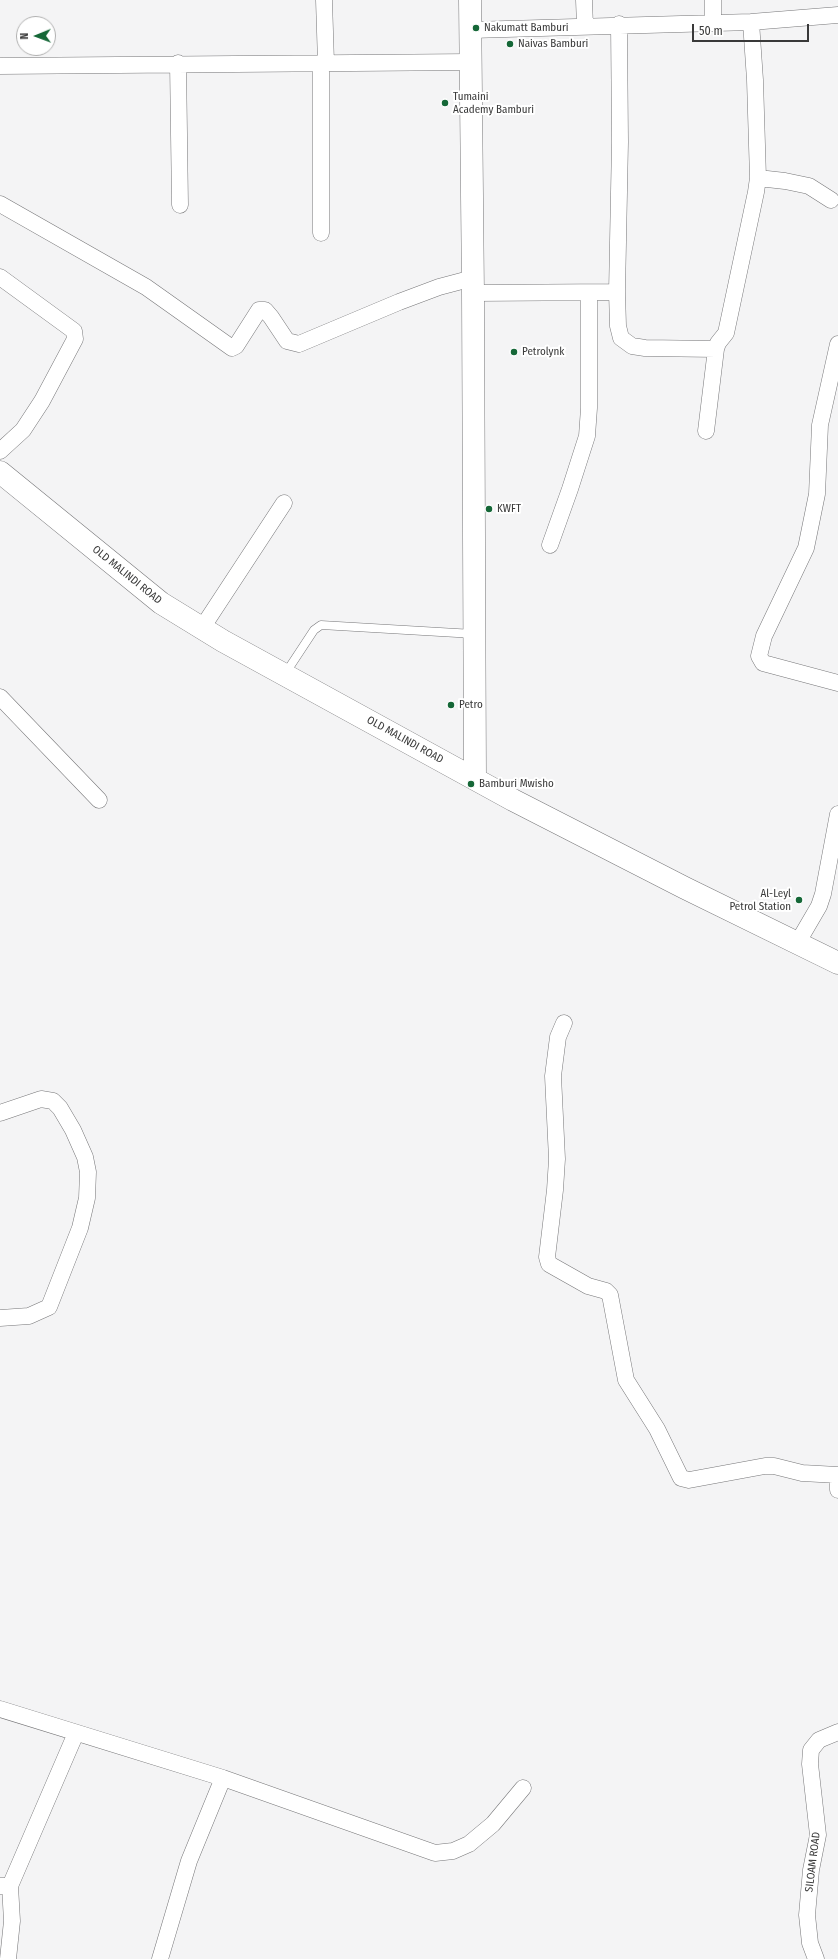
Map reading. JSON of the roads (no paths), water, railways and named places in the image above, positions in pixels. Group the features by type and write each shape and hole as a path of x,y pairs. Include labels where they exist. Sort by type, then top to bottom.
{"main road":[{"path":"470,0 475,779"},
{"name":"OLD MALINDI ROAD","path":"0,472 161,603 202,628 284,675 475,779 685,888 798,942 838,963"}],"street":[{"path":"321,234 324,0"},
{"path":"584,0 585,26"},
{"path":"713,0 713,22"},
{"path":"471,30 619,24 751,22 838,15"},
{"path":"706,431 716,349 718,343 726,333 752,215 758,178 751,22"},
{"path":"619,24 620,142 617,292 618,326 622,338 632,346 645,348 716,349"},
{"path":"0,66 471,62"},
{"path":"178,64 180,205"},
{"path":"758,178 785,181 809,186 831,200"},
{"path":"0,204 146,287 232,348 236,346 259,310 265,310 287,340 299,344 439,287 473,286 589,293 617,292"},
{"path":"0,277 74,331 76,339 42,401 23,430 0,451"},
{"path":"550,545 587,436 589,408 589,293"},
{"path":"838,344 820,425 817,494 806,548 764,636 758,656 763,663 838,683"},
{"path":"202,628 284,503"},
{"path":"0,697 99,800"},
{"path":"798,942 819,906 823,894 838,814"},
{"path":"564,1023 557,1042 553,1076 557,1159 547,1257 549,1264 588,1286 606,1292 610,1295 626,1380 631,1391 657,1429 681,1478 689,1480 765,1466 774,1466 802,1473 838,1476 838,1490"},
{"path":"0,1113 40,1098 53,1101 60,1108 85,1157 88,1184 87,1198 80,1228 49,1307 29,1316 0,1318"},
{"path":"0,1709 223,1778 435,1853 453,1851 469,1844 493,1824 523,1788"},
{"name":"SILOAM ROAD","path":"816,1959 810,1943 807,1915 811,1870 818,1835 810,1764 811,1750 819,1740 838,1732"},
{"path":"8,1959 12,1921 5,1886 76,1733"},
{"path":"160,1959 190,1861 223,1778"}],"lane":[{"path":"284,675 314,630 321,625 475,634"}],"place":[{"name":"Nakumatt Bamburi","path":"476,28"},
{"name":"Naivas Bamburi","path":"510,44"},
{"name":"Tumaini Academy Bamburi","path":"445,103"},
{"name":"Petrolynk","path":"514,352"},
{"name":"KWFT","path":"489,509"},
{"name":"Petro","path":"451,705"},
{"name":"Bamburi Mwisho","path":"471,784"},
{"name":"Al-Leyl Petrol Station","path":"799,900"}]}
